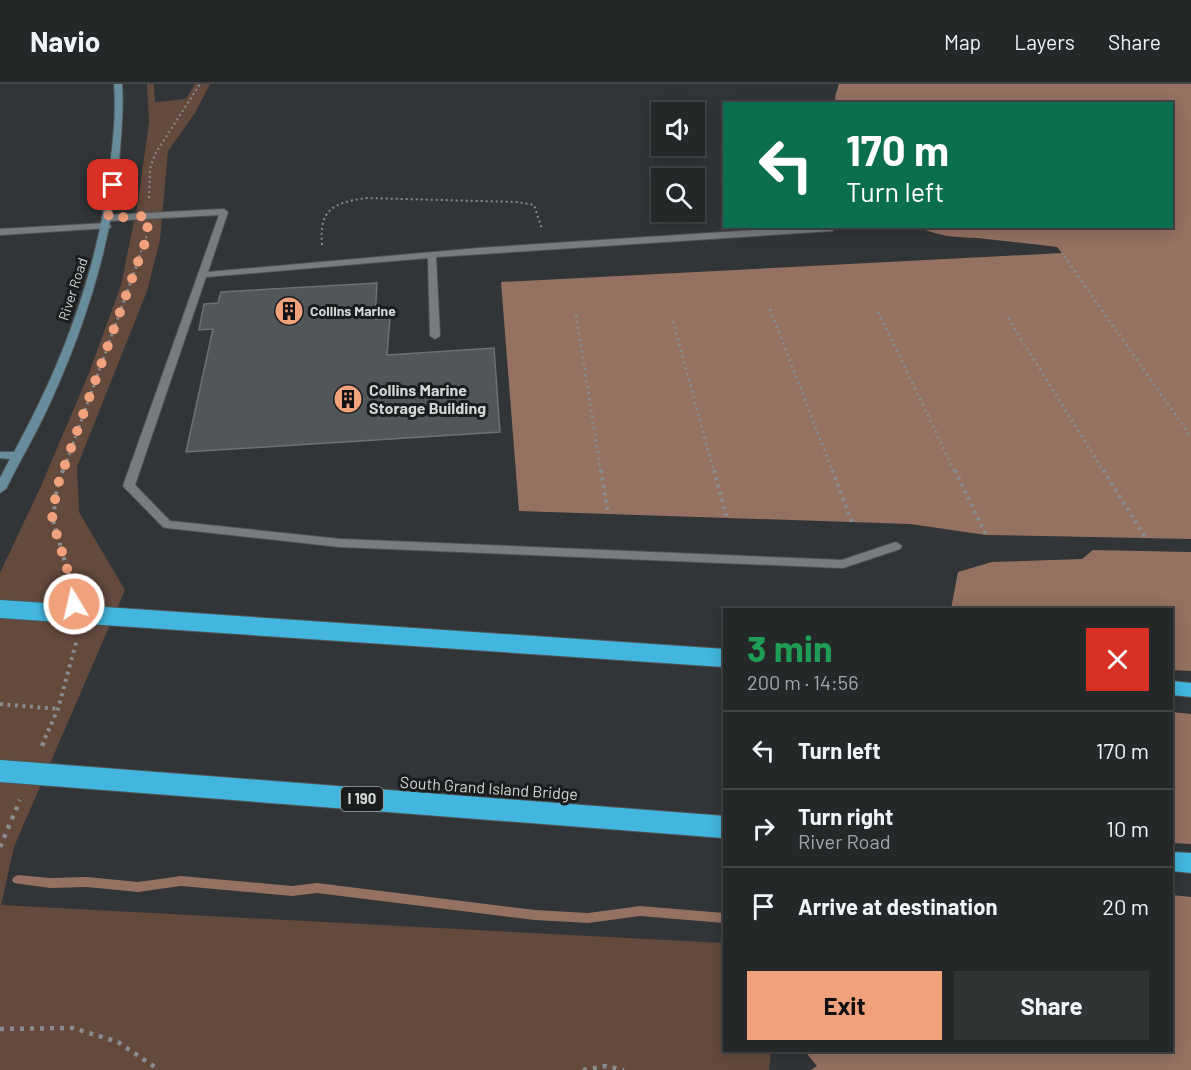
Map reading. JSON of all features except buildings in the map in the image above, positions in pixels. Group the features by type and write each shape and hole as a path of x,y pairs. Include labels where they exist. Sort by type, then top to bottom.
{"highway":[{"path":"0,609 723,658"},
{"path":"1173,688 1191,690"},
{"name":"South Grand Island Bridge","path":"0,771 723,827"},
{"path":"1173,862 1191,863"}],"main road":[{"name":"River Road","path":"0,489 43,406 65,357 96,271 108,222 117,147 120,102 118,84"},
{"path":"0,455 16,456"}],"lane":[{"path":"0,232 148,216 224,212 129,486 167,524 340,543 843,564 896,546"},
{"path":"202,275 549,247 832,228"},
{"path":"432,256 435,336"}],"path":[{"path":"73,597 72,585 52,519 57,487 147,237 151,165 162,141 194,99 200,84"},
{"path":"187,99 194,99"},
{"path":"326,264 321,243 322,218 328,209 344,201 366,198 476,200 534,205 549,247"},
{"path":"1062,253 1191,437"},
{"path":"770,309 852,522"},
{"path":"878,312 986,535"},
{"path":"576,315 608,514"},
{"path":"1008,318 1145,537"},
{"path":"673,321 727,518"},
{"path":"0,704 58,709 77,643 76,632"},
{"path":"0,1029 73,1028 118,1042 159,1070"},
{"path":"583,1070 606,1066 624,1070"}],"shaded area":[{"path":"147,84 154,84 155,102 186,99 195,84 210,84 195,113 168,151 160,240 147,291 77,467 79,512 125,590 14,847 1,905 723,943 723,1052 771,1052 769,1070 0,1070 0,573 41,486 89,373 121,285 138,202 149,122"},
{"path":"839,84 1191,84 1191,539 986,535 910,524 519,511 501,282 1062,253 1057,247 948,236 922,228 1173,228 1173,102 836,102"},
{"path":"1093,550 1191,552 1191,1070 811,1070 817,1066 806,1052 1173,1052 1173,608 951,608 958,572 992,562 1082,559"}],"pier":[{"path":"1173,670 1191,671 1191,714 1173,712"},
{"path":"1173,843 1191,844 1191,897 1173,895"}],"waterway":[{"path":"18,880 50,883 87,882 138,887 181,881 292,891 317,888 535,915 588,918 640,911 723,918"}],"place":[{"name":"Collins Marine","path":"289,311"},
{"name":"Collins Marine Storage Building","path":"348,399"}],"route":[{"path":"74,604 72,585 52,519 57,487 147,237 148,216 108,218 113,185"}]}
